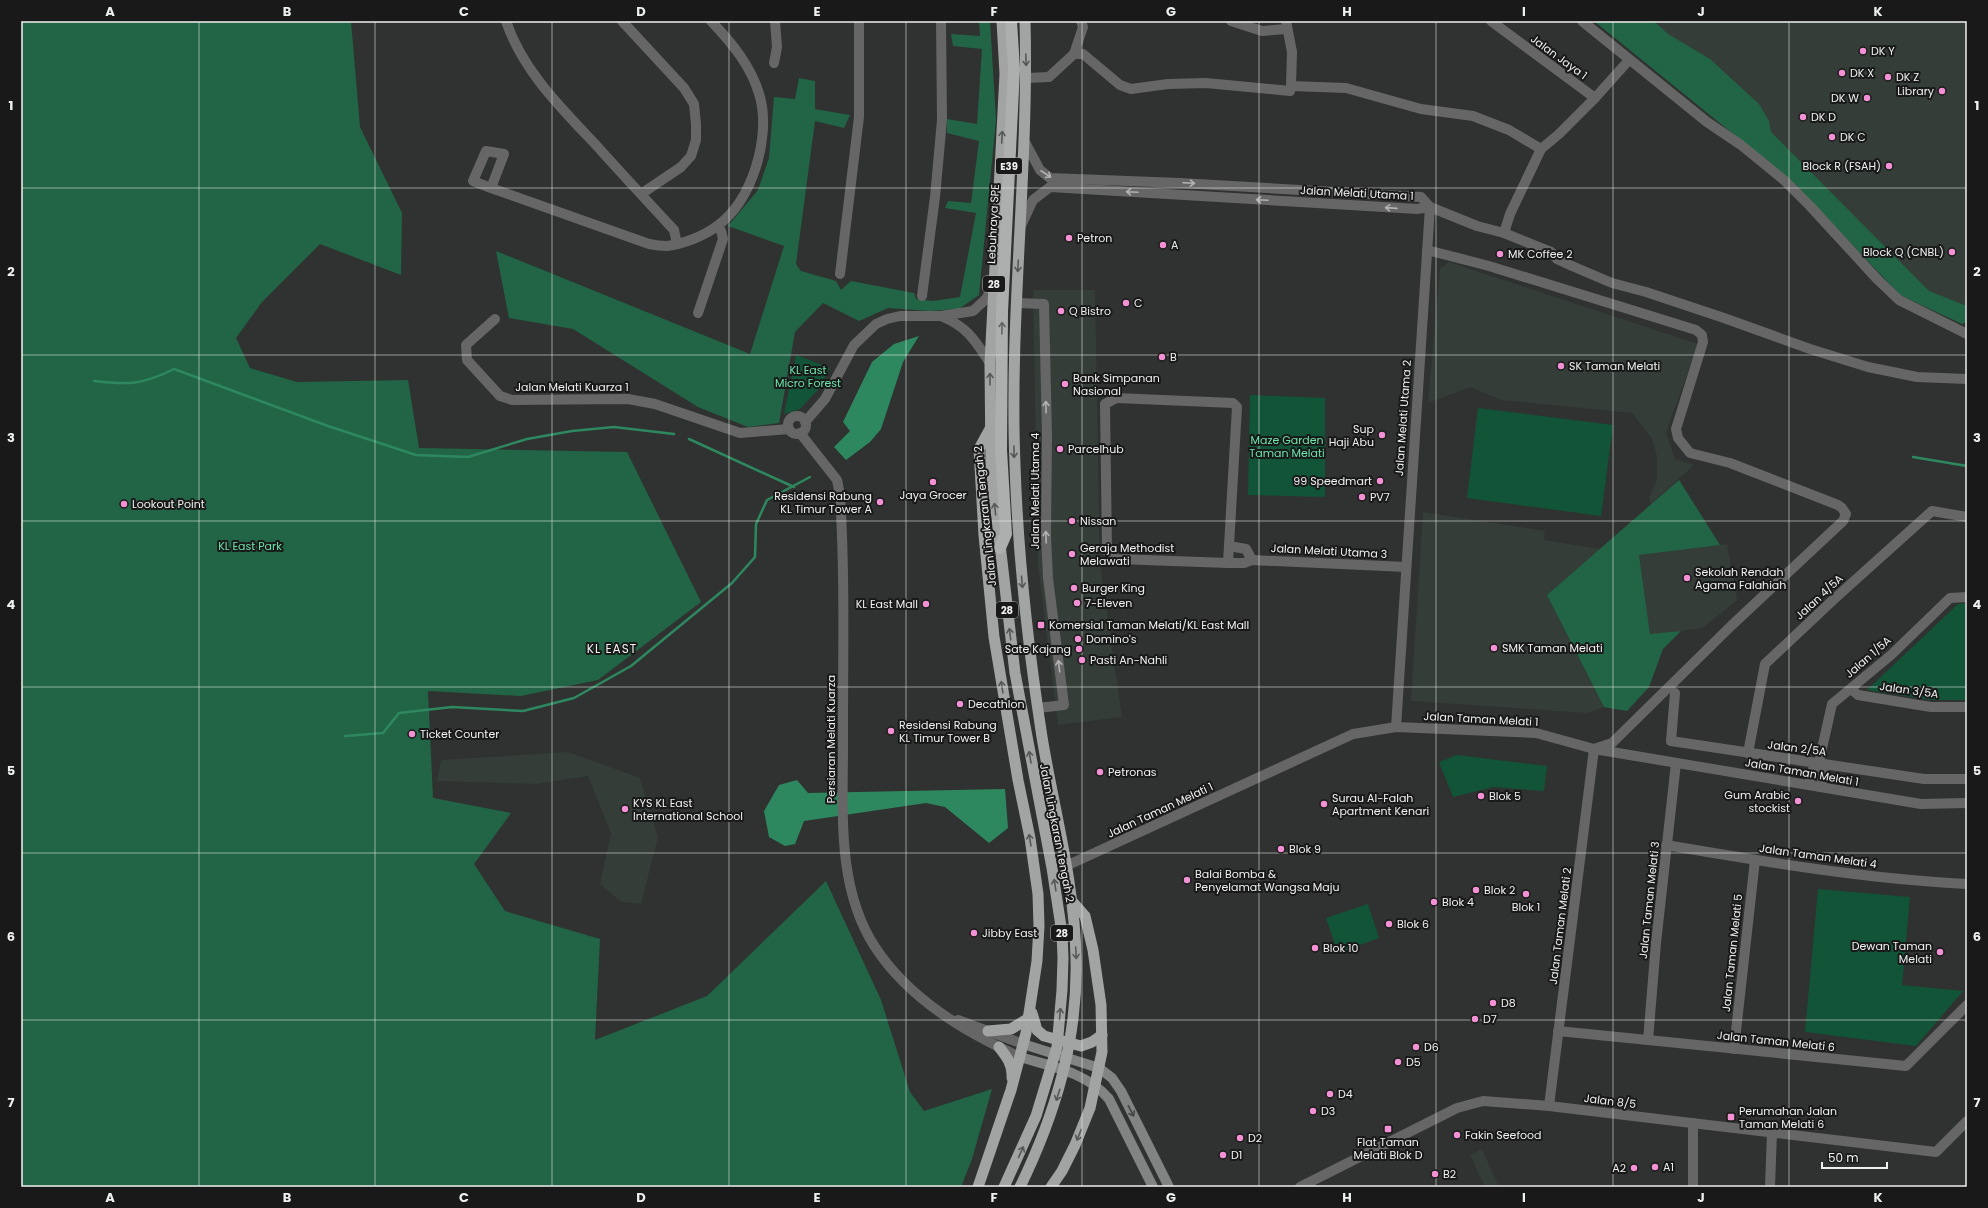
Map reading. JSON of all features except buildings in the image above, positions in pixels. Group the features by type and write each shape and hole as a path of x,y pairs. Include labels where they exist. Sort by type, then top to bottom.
{"highway":[{"name":"Jalan Lingkaran Tengah 2","path":"1002,21 1005,74 990,363 992,474 1015,673 1052,868 1062,933 1063,958 1062,990 1056,1047 1036,1116 1004,1187"},
{"name":"Lebuhraya SPE","path":"1000,548 1006,534 1001,450 1002,312 1014,69 1011,21"},
{"name":"Jalan Lingkaran Tengah 2","path":"1020,1187 1049,1121 1060,1087 1071,1036 1076,989 1076,958 1071,900 1038,708 1026,628 1016,504 1014,372 1016,303 1025,142 1027,78 1025,21"},
{"path":"978,1187 1011,1090 1020,1057 1028,1045 1030,1014 1037,962 1038,894 1030,838 1018,780 994,637 984,535 979,449 990,429"},
{"path":"1051,1187 1062,1171 1076,1145 1090,1108 1095,1084 1094,1066 1102,1052 1101,1005 1093,950 1085,916 1071,900"},
{"path":"988,1031 1011,1029 1030,1014"},
{"path":"1030,1014 1037,1030 1044,1036 1081,1046 1092,1042 1102,1035"},
{"path":"999,1047 1007,1057 1013,1071 1011,1090"}],"main road":[{"path":"1028,1045 1094,1066 1112,1078"},
{"path":"1102,1052 1112,1078 1121,1091 1170,1187"},
{"path":"1020,1057 1084,1078 1095,1084 1110,1099 1154,1187"}],"street":[{"path":"506,21 510,32 535,76 562,109 674,230 677,244"},
{"path":"622,21 684,88 694,104 696,140 692,156 682,167 641,194"},
{"path":"491,188 649,244 666,246 677,244 698,237 718,226 741,200 750,184 762,143 762,117 760,97 739,53 711,21"},
{"path":"774,63 777,47 775,21"},
{"path":"840,274 859,117 858,21"},
{"path":"922,296 935,197 942,120 941,21"},
{"path":"1027,78 1048,77 1074,54 1083,27 1081,21"},
{"path":"1074,54 1083,54 1120,85 1131,89 1168,84 1206,83 1290,91 1292,52 1286,25 1262,31 1231,21"},
{"name":"Jalan Jaya 1","path":"1491,21 1595,98"},
{"path":"1582,21 1628,60 1677,96 1707,122 1741,145 1785,181 1878,280 1899,300 1967,334"},
{"path":"1504,233 1510,214 1541,149 1559,134 1595,98 1628,60"},
{"path":"1291,86 1346,88 1421,109 1473,116 1509,130 1541,149"},
{"name":"Jalan Melati Utama 1","path":"1025,142 1040,170 1050,178 1188,183 1421,197 1430,207"},
{"name":"Jalan Melati Utama 1","path":"1020,228 1033,200 1050,187 1417,209 1430,207"},
{"path":"1430,207 1477,226 1504,233 1551,252 1557,259 1612,283 1646,292 1717,315 1810,349 1868,367 1917,377 1967,379"},
{"name":"Jalan Melati Utama 2","path":"1396,727 1430,207"},
{"path":"698,313 723,239 718,226"},
{"path":"1427,250 1489,266 1696,330 1702,335 1703,342 1676,429 1678,438 1683,447 1690,453 1730,464 1838,505 1846,514 1843,521 1728,629 1612,744 1594,749"},
{"path":"805,422 801,417 792,416 788,423 789,429 795,434 800,433 805,427 805,422 825,399 854,345 876,324 887,319 900,316 942,316 973,311 986,299 994,284"},
{"name":"Jalan Melati Utama 4","path":"1016,303 1044,304 1047,435 1046,536 1048,578 1064,705 1038,708"},
{"path":"942,316 959,324 971,335 990,363"},
{"name":"Jalan Melati Kuarza 1","path":"495,319 466,345 467,360 500,396 512,400 628,399 654,404 740,434 789,429"},
{"name":"Jalan Melati Utama 3","path":"1229,546 1238,407 1233,403 1116,398 1106,404 1107,551 1117,559 1228,563 1244,563 1252,560 1406,567"},
{"name":"Persiaran Melati Kuarza","path":"800,433 837,480 840,495 844,822 847,873 851,892 867,933 884,959 912,991 950,1018 999,1047 1020,1057"},
{"name":"Jalan 4/5A","path":"1748,754 1765,664 1833,600 1932,511 1967,517"},
{"path":"1228,563 1229,546 1246,549 1252,560"},
{"name":"Jalan 1/5A","path":"1809,785 1812,769 1819,762 1832,704 1891,654 1950,598 1967,597"},
{"name":"Jalan 3/5A","path":"1851,688 1858,695 1931,707 1967,707"},
{"name":"Jalan 2/5A","path":"1675,693 1671,741 1748,754 1819,762 1924,779 1967,779"},
{"name":"Jalan Taman Melati 1","path":"1066,866 1353,734 1396,727 1536,733 1594,749 1921,804 1967,803"},
{"name":"Jalan Taman Melati 2","path":"1549,1106 1594,749"},
{"name":"Jalan 1/5A","path":"1819,762 1824,771 1821,787"},
{"name":"Jalan Taman Melati 3","path":"1648,1040 1666,845 1676,763"},
{"name":"Jalan Taman Melati 4","path":"1666,845 1755,860 1916,882 1967,884"},
{"name":"Jalan Taman Melati 5","path":"1734,1049 1755,860"},
{"name":"Jalan Taman Melati 6","path":"1558,1031 1906,1066 1967,1006"},
{"name":"Persiaran Melati Kuarza","path":"950,1018 1028,1045"},
{"name":"Jalan 8/5","path":"1300,1187 1457,1108 1483,1101 1549,1106 1936,1152 1967,1121"},
{"path":"1693,1123 1693,1187"},
{"path":"1770,1187 1772,1132"}],"shaded area":[{"path":"1645,21 1967,21 1967,307 1929,291"},
{"name":"SK Taman Melati","path":"1449,262 1698,344 1666,433 1675,459 1694,465 1651,504 1649,497 1657,480 1657,456 1651,437 1632,413 1501,400 1470,387 1428,403 1440,269"},
{"path":"1033,290 1095,290 1100,565 1122,717 1058,725 1038,565"},
{"path":"919,336 903,362 881,429 870,442 846,460 834,447 850,431 843,422 872,362 894,344"},
{"name":"SMK Taman Melati","path":"1423,512 1545,531 1544,540 1600,549 1547,595 1604,707 1587,713 1411,701"},
{"name":"Sekolah Rendah Agama Falahiah","path":"1727,544 1737,600 1703,628 1650,635 1639,555"},
{"name":"KYS KL East International School","path":"568,752 640,778 658,837 641,904 621,902 600,884 611,833 588,776 537,784 437,781 441,760"},
{"path":"797,780 808,793 1005,789 1008,828 989,843 945,807 926,803 804,821 795,844 785,846 769,837 764,811 779,785"},
{"path":"1482,1149 1498,1185 1493,1187 1485,1187 1470,1155"}],"green space":[{"name":"KL East Park","path":"21,21 351,21 360,127 402,213 401,275 320,244 262,302 236,338 250,368 297,382 408,380 419,448 627,452 701,602 598,680 521,696 428,691 433,798 511,813 474,864 505,911 600,939 595,1040 707,996 826,881 881,1000 910,1092 924,1111 992,1089 972,1159 961,1187 21,1187"},
{"path":"979,21 990,21 996,120 979,295 959,309 929,311 888,308 859,321 823,303 795,332 779,423 748,427 698,407 573,329 509,318 496,251 750,354 784,246 728,226 758,190 769,158 774,97 795,99 799,78 815,81 815,109 850,115 844,128 815,121 796,264 801,271 836,281 841,290 851,281 914,293 916,299 933,301 960,297 976,213 945,208 948,201 971,203 979,141 947,133 947,119 977,124 982,49 953,46 951,34 980,36"},
{"path":"1594,21 1654,21 1668,34 1710,59 1759,104 1769,121 1771,132 1929,291 1967,306 1967,322 1962,324 1900,295 1796,185"},
{"name":"KL East Micro Forest","path":"796,355 830,368 818,390 800,409 784,414"},
{"name":"Maze Garden Taman Melati","path":"1250,395 1325,398 1325,497 1248,495"},
{"path":"1478,408 1613,425 1601,516 1467,498"},
{"path":"1679,480 1720,545 1639,555 1650,634 1681,631 1663,649 1649,687 1627,711 1604,707 1547,595"},
{"path":"1967,603 1967,700 1931,700 1867,690 1958,604"},
{"path":"1457,755 1547,766 1544,791 1493,787 1453,797 1439,762"},
{"path":"1818,889 1910,897 1902,985 1963,991 1916,1046 1805,1032"},
{"path":"1368,904 1379,938 1338,953 1326,918"}],"waterway":[{"path":"94,381 116,383 144,381 174,369 328,426 416,455 468,457 527,439 572,431 614,427 674,434"},
{"path":"689,439 794,487"},
{"path":"1913,457 1967,466"},
{"path":"345,736 383,733 399,713 452,707 523,711 574,698 631,666 732,583 755,557 756,524 767,500 810,477"}],"place":[{"name":"DK Y","path":"1863,51"},
{"name":"DK X","path":"1842,73"},
{"name":"DK Z","path":"1888,77"},
{"name":"Library","path":"1942,91"},
{"name":"DK W","path":"1867,98"},
{"name":"DK D","path":"1803,117"},
{"name":"DK C","path":"1832,137"},
{"name":"Block R (FSAH)","path":"1889,166"},
{"name":"Petron","path":"1069,238"},
{"name":"A","path":"1163,245"},
{"name":"Block Q (CNBL)","path":"1952,252"},
{"name":"MK Coffee 2","path":"1500,254"},
{"name":"C","path":"1126,303"},
{"name":"Q Bistro","path":"1061,311"},
{"name":"B","path":"1162,357"},
{"name":"SK Taman Melati","path":"1561,366"},
{"name":"Bank Simpanan Nasional","path":"1065,384"},
{"name":"Sup Haji Abu","path":"1382,435"},
{"name":"Parcelhub","path":"1060,449"},
{"name":"99 Speedmart","path":"1380,481"},
{"name":"Jaya Grocer","path":"933,482"},
{"name":"PV7","path":"1362,497"},
{"name":"Residensi Rabung KL Timur Tower A","path":"880,502"},
{"name":"Lookout Point","path":"124,504"},
{"name":"Nissan","path":"1072,521"},
{"name":"Geraja Methodist Melawati","path":"1072,554"},
{"name":"Sekolah Rendah Agama Falahiah","path":"1687,578"},
{"name":"Burger King","path":"1074,588"},
{"name":"7-Eleven","path":"1077,603"},
{"name":"KL East Mall","path":"926,604"},
{"name":"Komersial Taman Melati/KL East Mall","path":"1041,625"},
{"name":"Domino's","path":"1078,639"},
{"name":"SMK Taman Melati","path":"1494,648"},
{"name":"Sate Kajang","path":"1079,649"},
{"name":"Pasti An-Nahli","path":"1082,660"},
{"name":"Decathlon","path":"960,704"},
{"name":"Residensi Rabung KL Timur Tower B","path":"891,731"},
{"name":"Ticket Counter","path":"412,734"},
{"name":"Petronas","path":"1100,772"},
{"name":"Blok 5","path":"1481,796"},
{"name":"Gum Arabic stockist","path":"1798,801"},
{"name":"Surau Al-Falah Apartment Kenari","path":"1324,804"},
{"name":"KYS KL East International School","path":"625,809"},
{"name":"Blok 9","path":"1281,849"},
{"name":"Balai Bomba & Penyelamat Wangsa Maju","path":"1187,880"},
{"name":"Blok 2","path":"1476,890"},
{"name":"Blok 1","path":"1526,894"},
{"name":"Blok 4","path":"1434,902"},
{"name":"Blok 6","path":"1389,924"},
{"name":"Jibby East","path":"974,933"},
{"name":"Blok 10","path":"1315,948"},
{"name":"Dewan Taman Melati","path":"1940,952"},
{"name":"D8","path":"1493,1003"},
{"name":"D7","path":"1475,1019"},
{"name":"D6","path":"1416,1047"},
{"name":"D5","path":"1398,1062"},
{"name":"D4","path":"1330,1094"},
{"name":"D3","path":"1313,1111"},
{"name":"Perumahan Jalan Taman Melati 6","path":"1731,1117"},
{"name":"Flat Taman Melati Blok D","path":"1388,1129"},
{"name":"Fakin Seefood","path":"1457,1135"},
{"name":"D2","path":"1240,1138"},
{"name":"D1","path":"1223,1155"},
{"name":"A1","path":"1655,1167"},
{"name":"A2","path":"1634,1168"},
{"name":"B2","path":"1435,1174"}],"district":[{"name":"KL EAST","path":"612,648"}]}
